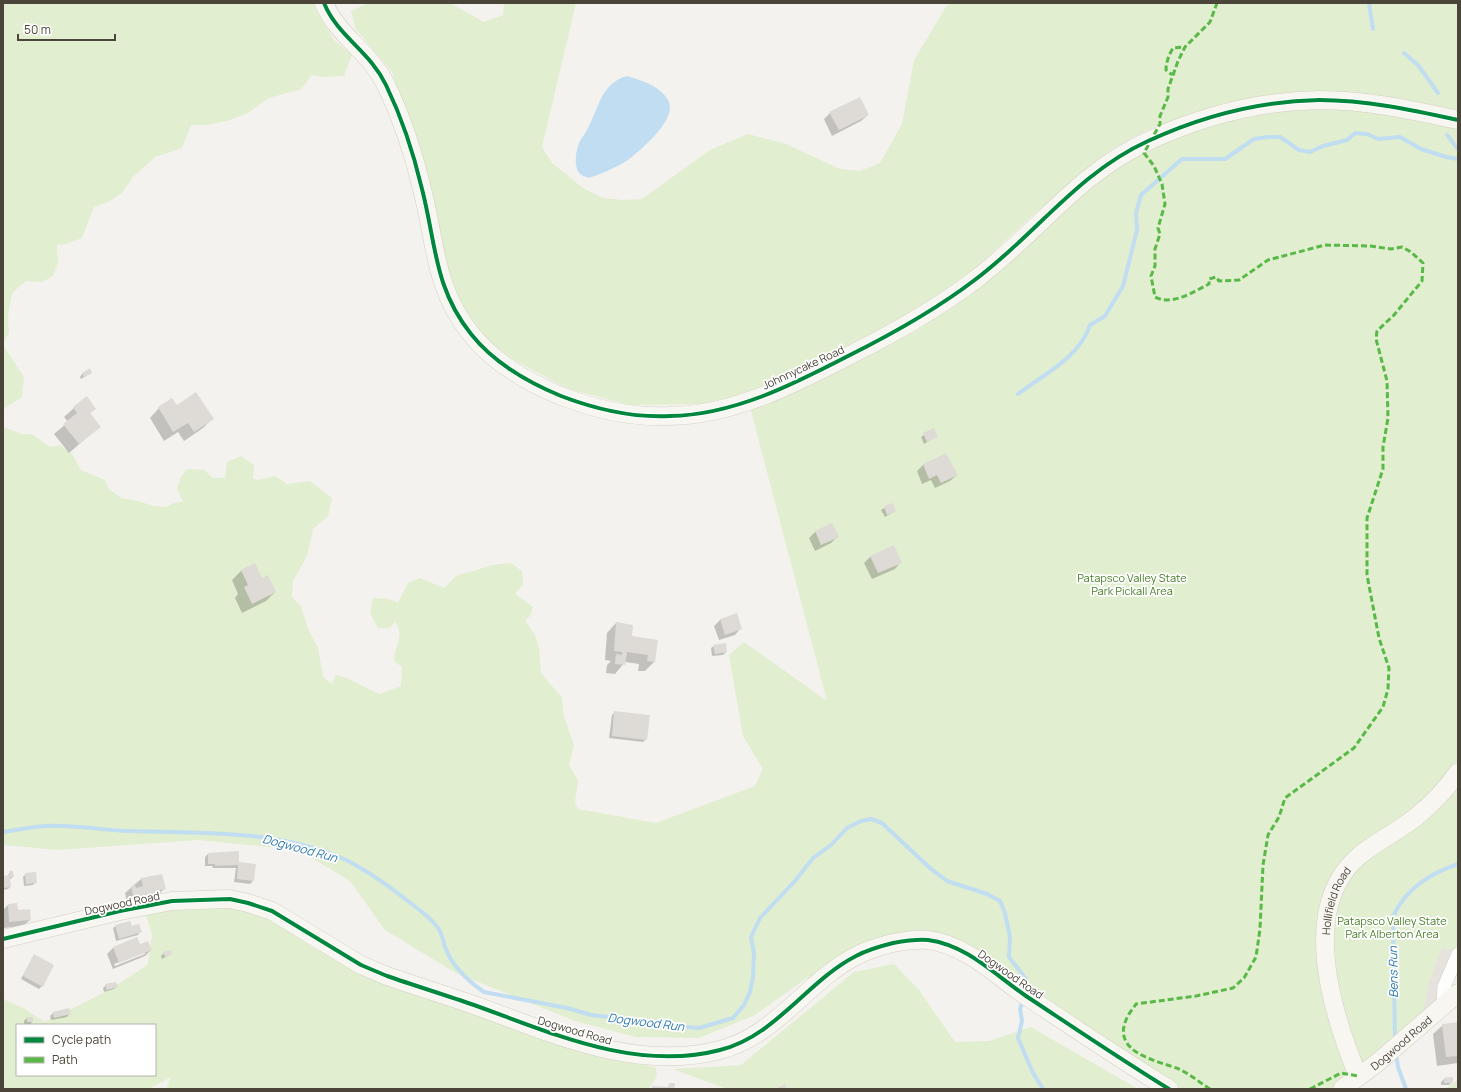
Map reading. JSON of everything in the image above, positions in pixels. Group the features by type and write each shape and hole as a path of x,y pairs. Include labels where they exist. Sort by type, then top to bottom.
{"street":[{"name":"Johnnycake Road","path":"324,3 336,26 364,52 377,68 386,84 422,186 440,279 456,313 470,333 485,350 506,367 548,391 594,406 643,416 670,416 728,408 773,392 865,348 950,299 981,275 1098,170 1131,149 1148,141 1213,116 1268,104 1323,100 1398,108 1458,120"},
{"name":"Hollifield Road","path":"1358,1076 1346,1049 1331,1000 1326,943 1327,916 1332,896 1344,874 1359,856 1417,816 1451,782 1458,772"},
{"name":"Dogwood Road","path":"3,939 120,911 172,901 230,899 272,911 361,965 387,976 578,1043 618,1052 659,1055 694,1054 721,1050 747,1039 772,1023 832,971 856,956 882,946 905,940 927,940 945,944 969,955 1029,997 1169,1089"},
{"path":"1442,1006 1444,987 1458,954"},
{"name":"Dogwood Road","path":"1342,1089 1377,1063 1458,993"}],"green space":[{"path":"3,3 314,3 317,12 334,40 352,55 344,76 325,77 312,75 301,89 269,98 248,113 227,121 206,125 191,125 182,148 155,157 133,177 122,193 108,202 94,207 82,238 66,244 57,245 58,263 53,276 42,282 26,281 12,293 8,316 9,332 3,344"},
{"path":"369,3 450,3 484,22 503,15 504,3 576,3 542,147 552,163 583,188 603,198 623,200 642,199 710,150 748,134 786,144 840,169 860,171 880,163 902,124 914,60 947,5 959,3 1458,3 1458,943 1423,1015 1332,1089 1181,1089 929,933 806,985 808,977 755,1015 699,1038 636,1037 575,1021 456,973 385,930 350,881 299,850 198,840 58,850 3,845 3,427 22,434 32,434 50,447 60,445 72,454 81,470 105,480 109,489 121,498 138,501 153,506 167,507 174,503 183,502 177,488 181,477 187,469 204,470 213,478 225,478 227,462 241,456 254,465 253,478 258,480 275,476 287,484 310,481 332,498 328,516 313,529 307,556 293,581 292,597 301,606 308,629 318,648 323,677 332,684 336,675 380,694 401,686 402,667 394,661 400,636 398,627 395,622 389,628 378,628 370,613 373,598 389,599 398,603 408,583 420,578 444,588 456,576 493,565 511,563 522,571 523,584 515,594 533,607 530,616 525,620 535,635 539,648 541,673 562,698 564,717 574,745 569,765 578,781 575,802 578,809 656,823 755,786 763,769 743,736 729,655 744,642 827,701 750,407 797,390 855,363 919,329 984,284 1068,204 1135,154 1172,137 1163,124 1145,131 1110,150 1034,214 950,292 883,328 765,386 711,404 630,405 569,389 510,358 471,325 448,285 434,201 392,72 355,28 351,11"},
{"path":"3,345 24,377 22,397 3,409"},
{"path":"228,905 271,919 312,947 356,970 444,1004 656,1068 657,1076 649,1089 166,1089 171,1077 149,1089 3,1089 3,999 23,1008 45,1022 98,996 148,964 152,935 145,911"},
{"path":"894,964 919,990 955,1042 989,1041 1031,1027 1138,1089 727,1089 673,1069 741,1065 854,972"},
{"path":"1458,1080 1458,1089 1445,1089"}],"shaded area":[{"path":"1442,948 1458,952 1444,993 1424,1010 1428,985"}],"water":[{"path":"627,76 650,84 660,91 668,100 670,107 668,116 657,133 628,160 614,168 589,178 583,176 576,167 576,153 580,141 587,130 606,90 618,79"}],"building":[{"path":"860,97 869,115 839,130 829,112"},
{"path":"90,368 92,373 84,377 82,373"},
{"path":"196,392 214,419 194,432 188,423 173,432 158,407 172,398 177,405"},
{"path":"87,396 96,409 90,413 101,427 79,444 63,424 77,413 73,407"},
{"path":"934,428 938,437 927,442 923,433"},
{"path":"946,453 958,475 941,483 937,475 929,479 923,464"},
{"path":"893,503 896,511 887,515 884,506"},
{"path":"832,523 839,537 821,545 815,531"},
{"path":"894,545 902,563 878,573 870,556"},
{"path":"255,563 262,578 268,575 276,592 252,604 244,587 248,585 241,570"},
{"path":"737,613 742,629 725,635 720,619"},
{"path":"616,622 633,625 632,636 658,640 655,662 647,661 648,655 627,652 625,665 615,664 616,654 622,655 622,652 614,651"},
{"path":"726,643 727,652 715,654 713,645"},
{"path":"614,711 650,715 647,740 612,736"},
{"path":"239,851 239,862 256,864 254,881 237,879 238,865 215,866 215,864 208,864 208,853"},
{"path":"9,871 13,871 14,877 10,877 11,887 4,888 3,876 10,875"},
{"path":"36,872 37,883 26,884 25,873"},
{"path":"162,874 166,889 160,890 161,895 134,900 131,886 135,885 136,888 143,886 141,878"},
{"path":"17,903 18,910 30,909 31,920 9,922 8,904"},
{"path":"130,921 132,926 139,924 142,932 119,939 115,925"},
{"path":"137,937 140,944 148,941 152,950 119,963 113,947"},
{"path":"171,950 172,954 165,957 163,952"},
{"path":"34,954 54,965 43,987 23,976"},
{"path":"116,982 118,987 107,990 105,984"},
{"path":"69,1008 71,1014 54,1018 53,1012"},
{"path":"27,1017 33,1017 33,1022 27,1022"},
{"path":"1458,1022 1458,1056 1446,1057 1442,1024"},
{"path":"1453,1077 1453,1083 1444,1083 1444,1078"},
{"path":"669,1083 675,1083 674,1089 652,1089 652,1086 668,1087"},
{"path":"785,1084 787,1089 775,1089"}],"waterway":[{"path":"1369,3 1373,29"},
{"path":"1404,53 1418,65 1438,93"},
{"path":"1018,394 1069,356 1078,347 1090,325 1105,316 1123,286 1137,230 1136,213 1141,195 1182,159 1225,159 1254,139 1268,137 1280,137 1299,150 1310,152 1323,146 1347,140 1355,133 1367,134 1378,139 1400,137 1421,149 1446,157 1458,159"},
{"path":"1447,135 1458,149"},
{"name":"Dogwood Run","path":"3,832 45,826 75,826 106,830 210,833 266,838 320,850 346,860 368,873 427,916 439,930 448,954 456,967 466,978 484,992 567,1008 591,1015 617,1018 637,1023 699,1028 733,1018 744,1005 750,992 753,977 754,953 751,937 760,918 795,881 813,858 831,845 847,828 861,821 871,819 882,823 931,869 947,881 987,894 1000,901 1005,913 1010,937 1009,957 1026,979 1027,990"},
{"name":"Bens Run","path":"1395,1040 1393,916 1405,897 1420,883 1428,877 1458,864"},
{"name":"Dogwood Run","path":"1023,1000 1020,1009 1022,1021 1018,1038 1033,1073 1043,1089"},
{"name":"Bens Run","path":"1396,1053 1398,1067 1406,1089"}],"marked path":[{"path":"1210,1089 1179,1069 1139,1054 1131,1048 1125,1040 1123,1031 1126,1020 1136,1004 1196,996 1233,988 1244,978 1256,957 1260,929 1263,865 1268,835 1279,817 1285,798 1354,748 1383,707 1388,689 1389,668 1379,638 1367,575 1367,518 1383,469 1383,447 1388,418 1387,381 1376,339 1377,331 1394,315 1422,281 1423,263 1411,252 1402,247 1391,249 1370,246 1325,245 1268,260 1239,280 1219,281 1216,277 1209,279 1209,284 1182,297 1168,300 1155,297 1151,276 1155,266 1155,249 1160,234 1158,228 1165,204 1162,184 1154,166 1144,153 1160,124 1160,116 1168,97 1168,89 1178,61 1185,47 1210,22 1217,3"},
{"path":"1175,73 1171,74 1166,70 1169,56 1173,48 1185,47"},
{"path":"1310,1089 1341,1073 1358,1076"}],"cycle path":[{"path":"324,3 337,25 371,62 379,73 392,97 407,136 419,176 443,282 459,317 471,334 501,363 512,371 548,391 601,409 642,416 694,414 740,404 807,377 883,338 931,310 976,279 1018,243 1058,205 1100,170 1123,154 1148,141 1189,124 1210,117 1253,107 1275,103 1319,100 1337,100 1372,104 1406,109 1458,120"},
{"path":"3,939 120,911 172,901 230,899 272,911 361,965 387,976 564,1037 626,1053 657,1056 689,1056 720,1050 740,1043 775,1021 822,979 856,956 869,950 893,943 928,940 942,943 968,954 1026,996 1169,1089"}],"park label":[{"name":"Patapsco Valley State Park Pickall Area","path":"1132,583"},
{"name":"Patapsco Valley State Park Alberton Area","path":"1392,926"}]}
